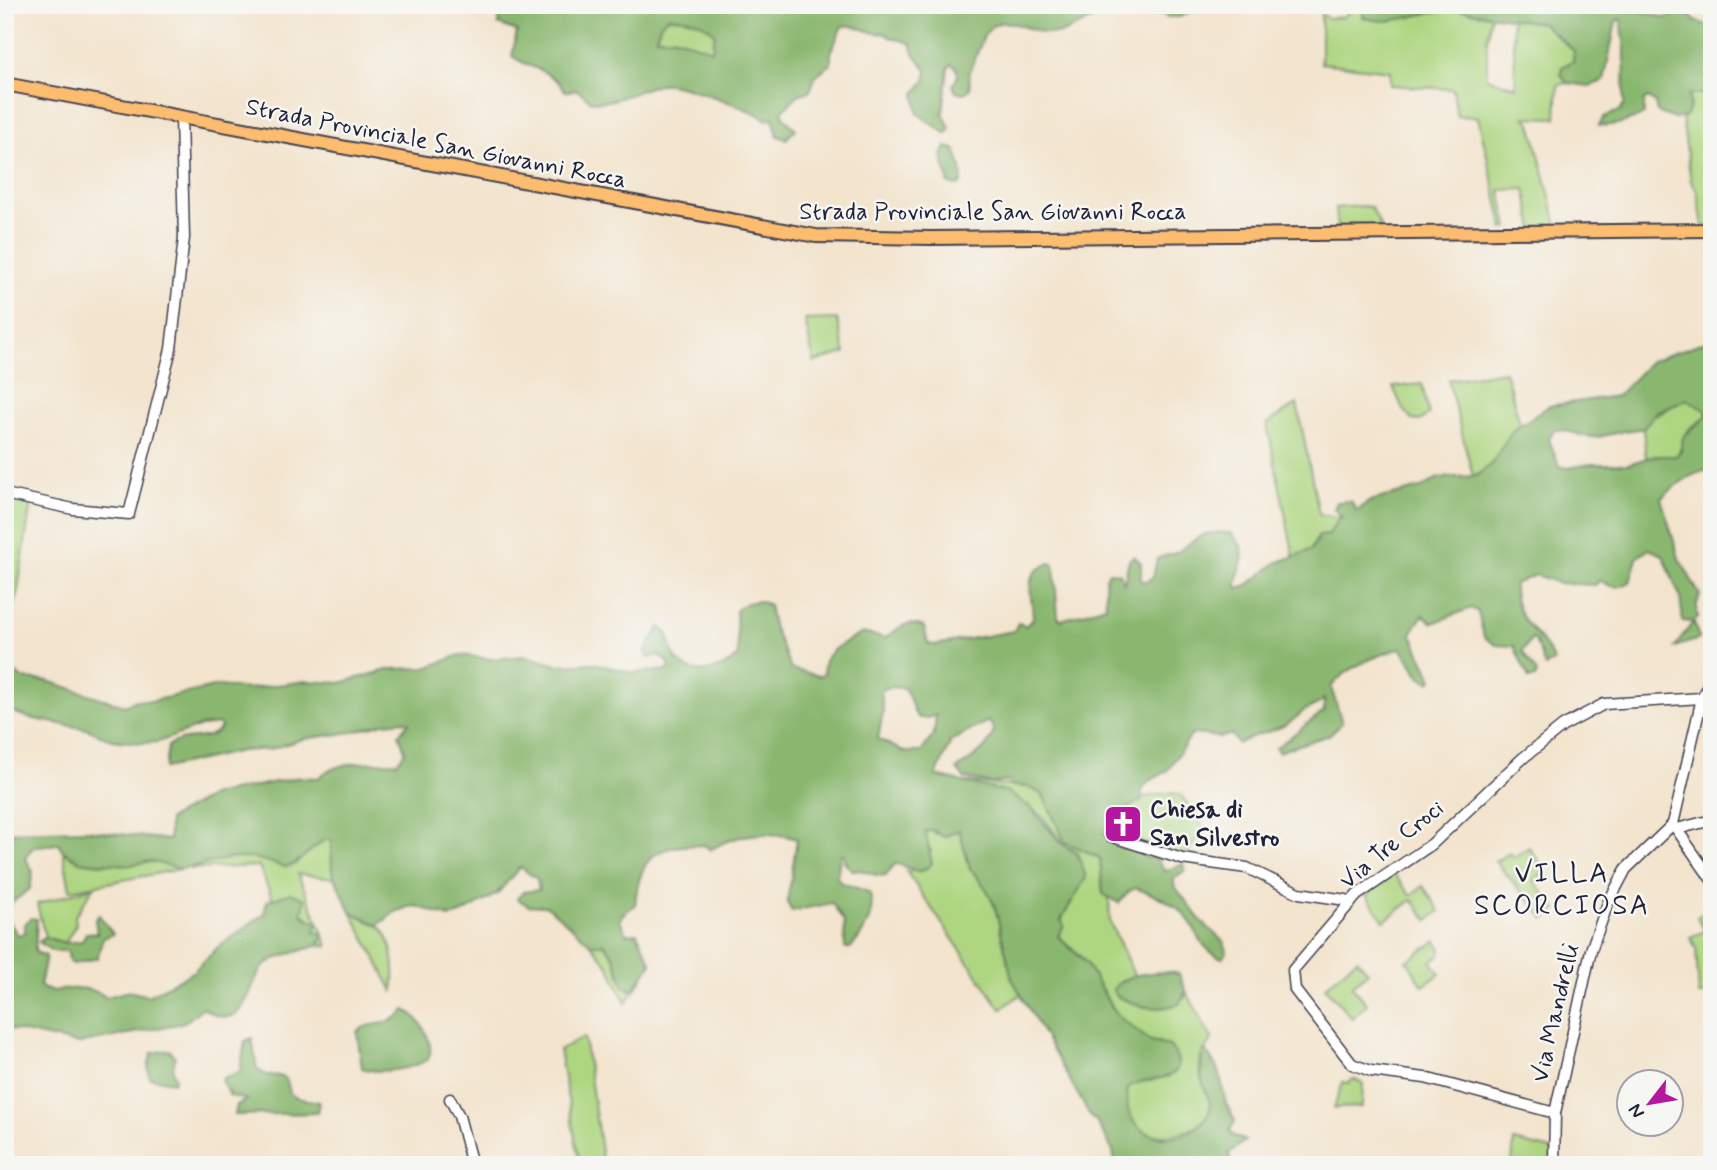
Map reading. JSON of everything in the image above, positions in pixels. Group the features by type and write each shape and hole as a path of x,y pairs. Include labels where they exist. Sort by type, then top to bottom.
{"main road":[{"name":"Strada Provinciale San Giovanni Rocca","path":"5,84 816,236 931,238 1712,230"}],"street":[{"path":"5,494 74,509 129,514 170,349 184,238 181,117"},
{"path":"1712,676 1702,698 1675,826 1712,880"},
{"name":"Via Tre Croci","path":"1555,1113 1425,1078 1371,1071 1352,1064 1295,990 1291,977 1296,965 1361,892 1433,844 1523,758 1585,712 1604,704 1702,698"},
{"path":"1675,826 1712,820"},
{"name":"Via Mandrelli","path":"1554,1165 1555,1113 1584,977 1608,903 1633,859 1675,826"},
{"path":"1110,836 1160,852 1247,869 1298,893 1346,900 1350,904"},
{"path":"450,1099 459,1116 472,1165"}],"green space":[{"path":"523,5 1248,5 1199,8 1180,17 1168,17 1148,6 1135,16 1102,15 1060,34 1044,33 1012,23 1002,22 992,26 984,36 969,73 970,89 964,93 956,92 953,85 958,76 957,69 952,64 948,68 943,113 950,128 947,134 918,114 915,93 925,81 927,71 914,53 911,43 890,37 886,33 842,26 831,52 831,64 816,75 810,91 798,95 782,111 785,119 796,129 786,139 778,136 773,118 767,120 731,103 669,84 652,86 602,102 591,100 577,90 565,91 554,79 512,56 517,31 498,24 501,10 519,14","holes":["668,17 693,20 705,25 715,34 712,50 677,38 656,37 661,23"]},
{"path":"1354,5 1363,5 1363,17 1374,19 1435,5 1491,15 1487,41 1487,78 1516,87 1512,18 1542,23 1574,51 1573,61 1561,74 1567,83 1558,85 1556,118 1525,117 1531,123 1558,229 1534,229 1525,189 1500,190 1508,228 1504,229 1478,117 1457,116 1453,89 1390,85 1390,71 1321,63 1321,14 1328,18 1344,17"},
{"path":"1363,5 1614,5 1618,11 1640,11 1666,18 1676,14 1677,6 1680,5 1695,21 1712,27 1712,93 1689,95 1690,105 1685,117 1674,119 1657,112 1655,103 1649,98 1644,100 1644,114 1622,123 1599,125 1604,117 1620,111 1624,104 1625,49 1621,19 1616,21 1604,81 1589,86 1567,83 1561,74 1562,67 1573,61 1574,51 1542,23 1460,10 1377,20 1363,17"},
{"path":"668,17 693,20 705,25 715,33 712,51 677,38 656,37 661,23"},
{"path":"1705,93 1712,150 1712,226 1703,226 1697,191 1691,181 1682,118 1690,105 1689,95"},
{"path":"946,147 955,149 961,167 962,182 958,186 949,184 942,155"},
{"path":"1371,207 1382,229 1337,230 1335,208"},
{"path":"837,319 845,353 814,362 805,320"},
{"path":"1712,339 1712,470 1690,476 1661,498 1679,558 1700,595 1696,607 1698,618 1694,622 1699,639 1675,647 1693,622 1683,621 1680,596 1663,555 1649,549 1637,558 1630,582 1622,586 1611,586 1600,580 1595,585 1558,583 1536,575 1514,584 1518,608 1554,661 1545,667 1535,640 1532,639 1522,651 1537,673 1535,678 1529,679 1514,646 1496,645 1484,637 1478,612 1471,608 1433,623 1423,615 1411,633 1432,679 1430,682 1421,678 1401,648 1363,663 1345,673 1331,687 1342,723 1329,735 1278,752 1276,748 1324,711 1324,699 1285,725 1238,744 1231,734 1216,737 1192,734 1167,771 1148,782 1142,790 1141,801 1117,813 1104,833 1129,850 1136,849 1145,857 1157,858 1165,871 1183,864 1186,870 1174,878 1174,885 1201,921 1224,942 1227,951 1222,958 1208,950 1184,914 1167,901 1136,888 1129,891 1119,903 1103,894 1100,858 1065,842 1043,795 1029,787 1009,785 1009,781 991,783 964,778 957,769 989,742 994,729 988,721 951,741 936,776 1007,792 1030,807 1061,843 1078,854 1086,878 1061,920 1064,926 1058,936 1086,963 1116,1014 1151,1042 1170,1046 1177,1059 1178,1068 1173,1074 1128,1088 1128,1108 1135,1123 1146,1132 1161,1137 1191,1131 1203,1121 1211,1106 1201,1078 1202,1053 1205,1050 1219,1071 1226,1104 1235,1121 1230,1130 1232,1135 1245,1141 1229,1153 1231,1165 1115,1163 1113,1151 1012,979 995,907 987,890 970,868 959,830 944,837 933,830 925,831 932,863 918,871 895,864 886,875 877,875 852,870 845,863 843,854 840,856 837,878 842,883 869,892 871,900 868,922 850,948 845,948 844,922 832,903 792,911 787,903 797,839 764,834 731,840 710,850 705,845 689,845 663,850 647,863 637,887 635,905 623,914 620,920 626,934 637,933 652,964 632,990 624,986 614,956 604,944 591,944 547,906 529,906 517,899 523,892 539,890 537,879 520,867 497,894 461,914 450,917 416,906 408,907 395,912 378,925 351,912 332,872 331,840 324,840 293,865 285,867 255,858 231,858 181,869 150,861 131,865 81,862 63,851 58,843 40,845 32,848 26,859 33,872 30,889 10,904 5,915 5,832 86,830 169,840 169,819 213,795 300,777 318,778 345,765 397,762 405,752 399,734 409,723 384,723 352,732 303,739 271,749 241,751 165,768 168,746 181,740 209,736 221,728 220,724 201,726 158,742 141,743 112,740 87,729 29,718 10,711 5,705 5,665 24,679 48,681 125,706 136,700 152,701 218,686 248,689 306,681 340,683 391,669 426,668 460,655 490,659 526,656 557,665 594,663 633,673 668,670 668,662 658,655 649,658 645,652 660,627 666,632 673,652 681,664 689,669 706,671 724,666 738,656 736,611 747,603 756,602 769,605 773,626 791,669 820,676 824,673 826,658 830,653 862,633 885,638 911,624 924,627 928,644 935,645 1014,631 1018,623 1026,626 1033,618 1031,579 1050,563 1054,565 1058,617 1061,620 1106,606 1105,580 1109,572 1120,573 1124,583 1129,560 1134,556 1141,563 1141,581 1147,581 1153,577 1157,559 1177,552 1207,534 1231,533 1238,541 1243,554 1237,588 1248,585 1276,563 1311,550 1319,536 1329,535 1337,520 1343,518 1334,509 1337,502 1351,501 1357,511 1370,501 1424,487 1438,478 1477,476 1492,463 1512,431 1549,406 1617,396 1651,361","holes":["1686,399 1707,411 1706,417 1683,437 1681,451 1676,456 1654,456 1628,464 1590,464 1568,468 1559,466 1549,439 1554,430 1593,437 1643,429 1656,412","888,687 904,688 917,716 927,718 936,715 934,734 921,752 904,752 878,739 883,711 881,690"]},
{"path":"1505,371 1520,424 1488,468 1473,476 1448,380"},
{"path":"1422,384 1429,414 1420,421 1412,420 1403,409 1393,387"},
{"path":"1686,399 1707,411 1706,417 1689,429 1677,456 1646,458 1643,429 1651,417"},
{"path":"1297,404 1319,514 1344,518 1334,525 1329,535 1316,540 1311,550 1294,557 1267,424"},
{"path":"5,496 31,502 18,590 5,638"},
{"path":"965,782 1029,787 1043,795 1065,842 1100,858 1103,894 1109,897 1110,922 1135,977 1122,980 1115,995 1124,1000 1185,998 1186,991 1212,1039 1201,1056 1200,1066 1211,1103 1205,1119 1198,1125 1180,1133 1150,1135 1140,1130 1129,1116 1127,1088 1140,1079 1151,1081 1160,1042 1147,1040 1125,1023 1082,958 1058,935 1064,912 1077,893 1078,854 1062,841 1040,815 1022,802"},
{"path":"1180,794 1205,831 1183,857 1120,835 1136,813 1131,811 1127,816 1124,811 1143,797"},
{"path":"928,829 936,834 959,830 970,868 987,890 995,907 1012,979 1021,994 1001,1009 906,871 911,872 931,851 925,838"},
{"path":"324,840 332,840 334,878 298,874 328,946 319,945 323,935 314,932 309,918 272,898 259,866 189,869 238,857 293,865"},
{"path":"1529,847 1546,871 1534,881 1557,909 1545,919 1495,861 1510,853 1514,857"},
{"path":"63,851 76,859 91,863 152,862 181,869 70,890"},
{"path":"1394,874 1410,895 1423,886 1440,911 1428,920 1412,900 1384,921 1366,895"},
{"path":"94,887 75,916 76,924 65,943 45,937 37,904"},
{"path":"291,893 305,899 302,915 318,924 314,932 324,934 319,945 282,956 264,966 246,1000 235,1014 227,1017 216,1015 202,1008 188,1020 178,1024 79,1044 5,1028 5,916 18,935 25,933 25,924 31,918 37,919 35,952 46,956 40,986 46,990 85,989 106,997 129,991 148,996 193,972 218,947 264,914 267,901"},
{"path":"351,912 376,924 387,936 394,965 393,991"},
{"path":"1705,912 1712,923 1712,993 1699,995 1696,948 1690,937 1705,931 1697,917"},
{"path":"99,915 113,934 103,938 97,958 74,964 69,962 68,951 52,951 39,942 45,937 65,943 82,941 86,933 97,933 95,919"},
{"path":"1436,941 1441,948 1440,955 1431,961 1440,974 1423,986 1407,961"},
{"path":"600,942 611,951 624,984 629,990 637,987 626,1003 609,966 591,944"},
{"path":"1357,959 1368,972 1352,986 1367,1004 1352,1018 1325,987"},
{"path":"1171,972 1179,974 1186,991 1179,1004 1161,1008 1146,1007 1115,995 1113,989 1131,977"},
{"path":"405,1010 416,1018 425,1031 430,1046 428,1059 396,1070 362,1068 357,1032 368,1026 385,1023"},
{"path":"584,1037 603,1165 580,1165 559,1050"},
{"path":"252,1038 257,1069 265,1074 284,1078 293,1096 319,1102 317,1113 235,1115 237,1105 247,1100 230,1096 222,1082 223,1078 240,1072 245,1041"},
{"path":"170,1050 175,1057 173,1082 150,1078 148,1066 152,1053"},
{"path":"1353,1079 1363,1083 1362,1107 1334,1108 1343,1082 1349,1083"},
{"path":"1514,1141 1552,1150 1551,1165 1512,1163"}],"place":[{"name":"Chiesa di San Silvestro","path":"1123,824"}],"district":[{"name":"VILLA SCORCIOSA","path":"1562,890"}]}
